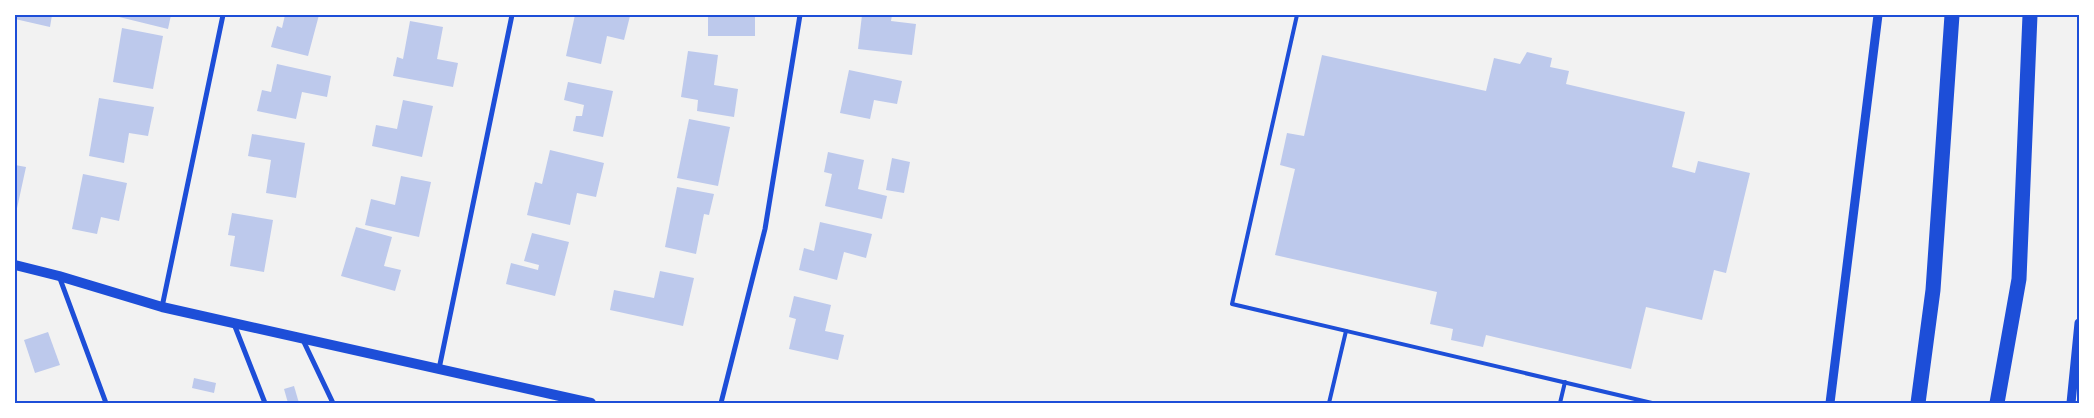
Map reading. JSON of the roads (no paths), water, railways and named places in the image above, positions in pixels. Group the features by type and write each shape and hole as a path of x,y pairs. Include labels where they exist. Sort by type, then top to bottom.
{"highway":[{"path":"1918,403 1933,290 1952,15"},
{"path":"1997,403 2019,279 2030,15"}],"main road":[{"path":"15,265 59,276 162,307 233,321 591,403"}],"street":[{"path":"162,307 224,15"},
{"path":"438,369 512,15"},
{"path":"721,403 765,229 800,15"},
{"path":"1830,403 1878,15"},
{"path":"59,276 106,403"},
{"path":"233,321 265,403"},
{"path":"2071,403 2079,323"},
{"path":"302,338 333,403"}],"lane":[{"path":"1297,15 1232,304 1652,403"},
{"path":"1329,403 1346,330"},
{"path":"1560,403 1565,382"}]}
